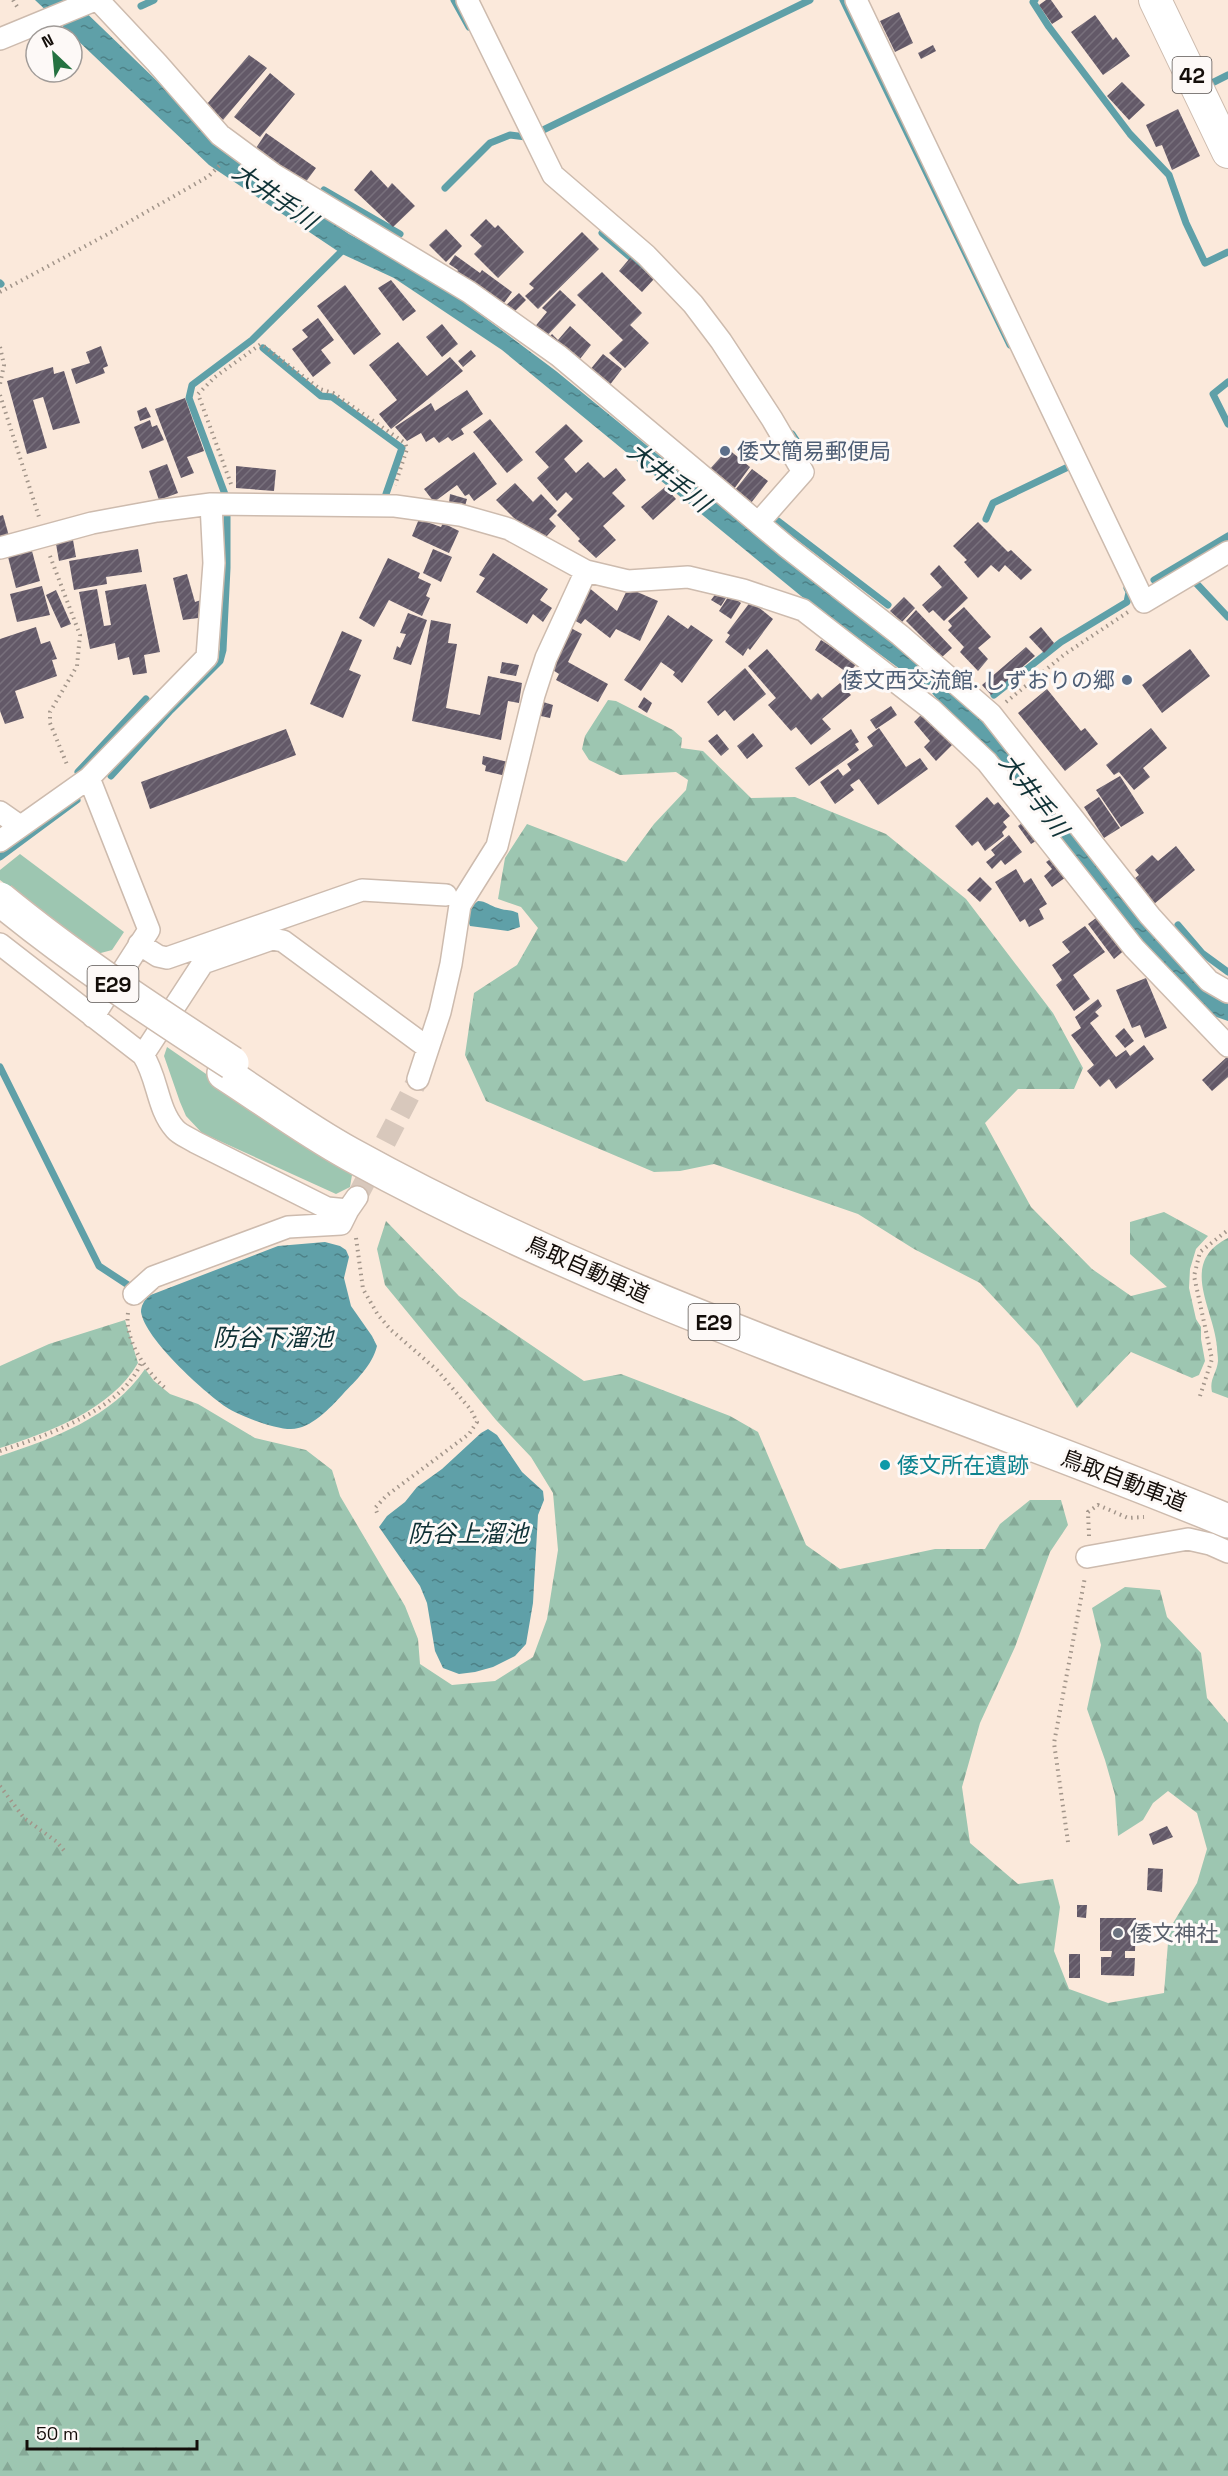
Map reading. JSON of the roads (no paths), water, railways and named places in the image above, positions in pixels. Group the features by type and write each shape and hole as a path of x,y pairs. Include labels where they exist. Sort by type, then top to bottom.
{"highway":[{"name":"鳥取自動車道","path":"0,899 41,933 347,1153 455,1209 591,1272 910,1399 1130,1481 1228,1521"},
{"name":"鳥取自動車道","path":"0,916 52,957 228,1068 355,1139 465,1194 764,1326 1124,1461 1228,1503"}],"main road":[{"name":"42","path":"1155,0 1228,152"}],"street":[{"path":"0,39 97,0 157,63 220,135 273,174 469,292 559,356 787,547 900,635 991,714 1150,916 1209,981 1228,992"},
{"path":"467,0 553,175 646,255 693,304 766,409 803,472 759,522"},
{"path":"856,0 1144,602 1228,552"},
{"path":"0,841 82,782 207,657 214,563 212,504"},
{"path":"0,548 44,535 136,515 212,504 388,506 460,515 509,529 586,571 628,581 688,577 743,590 803,610 931,709 987,762 1134,948 1228,1046"},
{"path":"418,1079 452,964 460,905 497,846 534,695 546,658 586,571"},
{"path":"82,782 149,930 93,1017"},
{"path":"0,812 20,826"},
{"path":"139,944 158,957 167,958 362,890 446,896"},
{"path":"143,1055 203,963 272,939 282,941 428,1048"},
{"path":"0,944 143,1055 151,1066 166,1115 177,1131 327,1208 352,1204 341,1224 288,1227 153,1277 134,1294"},
{"path":"1087,1557 1188,1539 1210,1544 1228,1552"}],"water":[{"name":"大井手川","path":"35,0 73,0 237,158 349,234 440,284 556,371 744,525 959,694 1228,999 1228,1021 1205,1013 1164,969 931,692 801,596 502,350 394,278 342,254 209,165 84,46 84,24 60,24"},
{"path":"478,901 518,913 520,927 508,931 470,926 467,918 473,905"},
{"name":"防谷下溜池","path":"325,1242 346,1250 349,1257 344,1278 351,1306 377,1346 371,1360 358,1378 326,1411 306,1426 291,1429 276,1427 232,1411 204,1390 177,1364 145,1323 141,1310 148,1296 278,1246"},
{"name":"防谷上溜池","path":"488,1429 497,1435 522,1472 543,1491 544,1500 538,1515 533,1603 526,1644 515,1656 493,1667 459,1674 443,1668 435,1651 427,1603 420,1586 379,1527 417,1487 442,1469"}],"waterway":[{"path":"141,6 154,0"},
{"path":"454,0 469,27"},
{"path":"541,131 810,0"},
{"path":"843,0 1010,345"},
{"path":"1035,0 1033,2 1049,27 1130,134 1169,175 1186,223 1205,263 1228,252"},
{"path":"1212,83 1228,75"},
{"path":"445,188 490,143 510,135 526,137"},
{"path":"324,190 400,234"},
{"path":"602,233 650,274"},
{"path":"226,497 189,398 192,385 252,340 345,248"},
{"path":"263,348 321,396 332,397 402,448 386,494"},
{"path":"1228,382 1213,394 1228,424"},
{"path":"792,434 802,449"},
{"path":"986,519 993,503 1068,467"},
{"path":"111,776 171,710 220,661 223,650 227,568 227,514"},
{"path":"778,521 888,605"},
{"path":"1154,580 1228,536"},
{"path":"1195,582 1228,617"},
{"path":"994,695 1061,642 1127,602 1129,592 1127,588"},
{"path":"78,772 146,699"},
{"path":"0,857 77,800"},
{"path":"1178,925 1202,953 1228,972"},
{"path":"0,1067 99,1266 128,1285"}],"tunnel":[{"path":"357,1197 418,1079"}],"place":[{"name":"倭文簡易郵便局","path":"725,451"},
{"name":"倭文西交流館. しずおりの郷","path":"1127,680"},
{"name":"倭文所在遺跡","path":"885,1465"},
{"name":"倭文神社","path":"1118,1933"}]}
